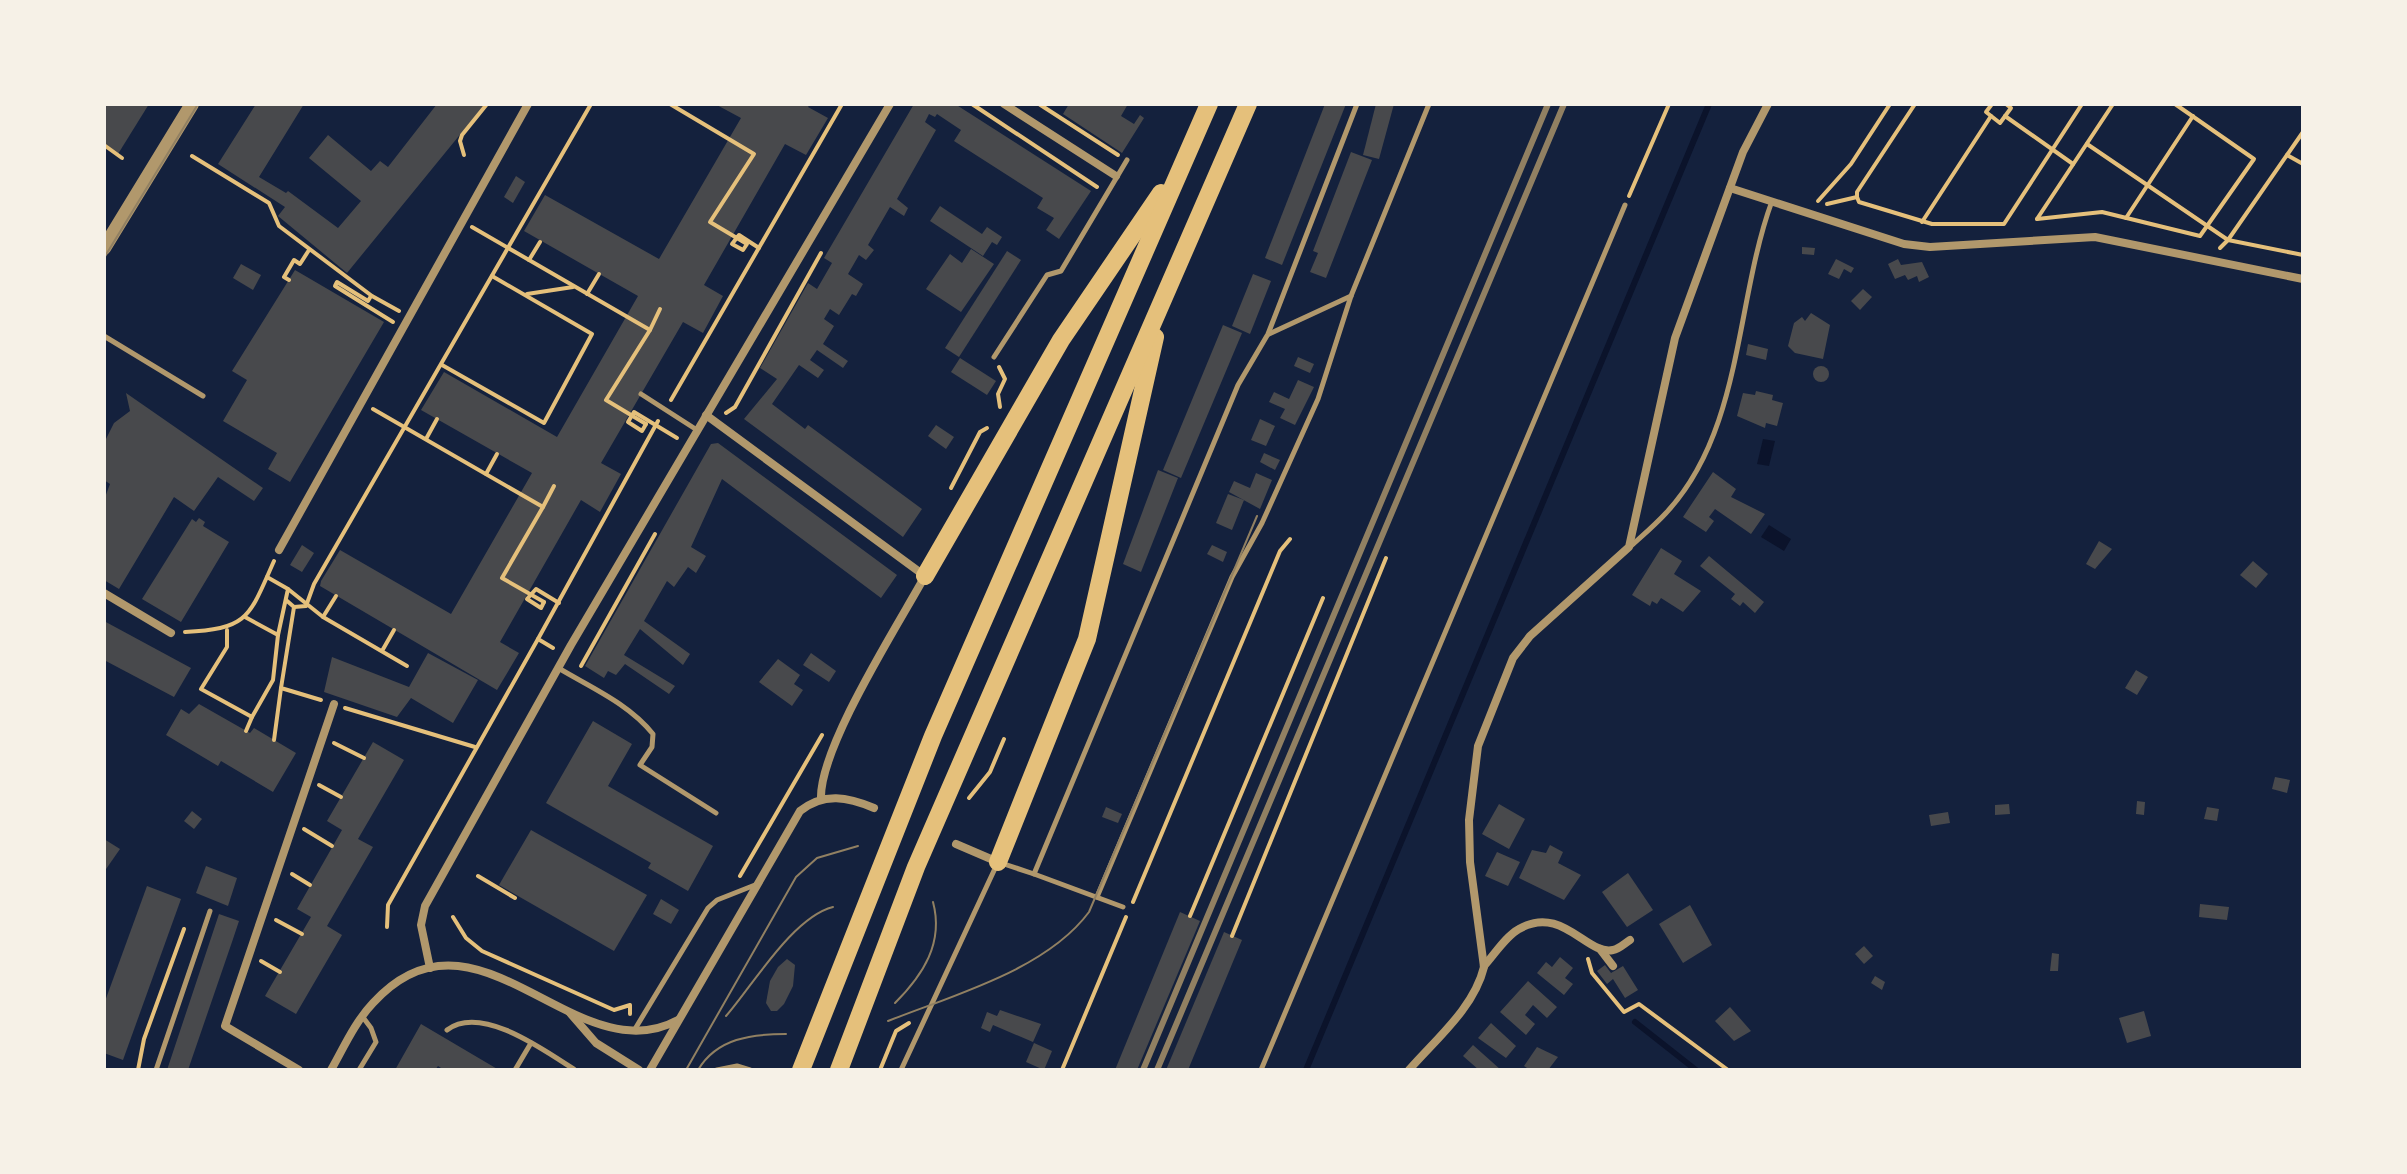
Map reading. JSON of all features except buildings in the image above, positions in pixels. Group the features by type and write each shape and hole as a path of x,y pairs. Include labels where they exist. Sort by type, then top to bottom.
{"highway":[{"path":"801,1070 933,736 1209,104"},
{"path":"839,1070 916,867 1248,104"},
{"path":"925,576 1061,340 1187,154"},
{"path":"998,862 1087,639 1164,295"}],"street":[{"path":"104,248 192,104"},
{"path":"279,550 359,401 528,104"},
{"path":"430,968 421,925 425,906 697,430 890,104"},
{"path":"1004,104 1116,176"},
{"path":"1409,1070 1462,1010 1481,981 1484,967 1470,862 1469,820 1478,746 1493,701 1513,658 1530,636 1629,547 1675,338 1743,152 1768,104"},
{"path":"1730,188 1904,244 1930,247 2095,237 2303,279"},
{"path":"706,415 925,576 832,747 820,785 821,799"},
{"path":"104,593 171,633"},
{"path":"299,1070 225,1026 334,704"},
{"path":"650,1070 794,818 821,799 845,797 874,808"},
{"path":"956,844 998,862"},
{"path":"1484,967 1519,929 1540,922 1555,924 1582,936 1600,949 1613,966"},
{"path":"1600,949 1614,950 1630,940"},
{"path":"331,1070 362,1016 395,983 430,968 459,965 486,971 604,1026 635,1029 678,1020"},
{"path":"567,1009 596,1043 639,1070"}],"lane":[{"path":"1034,874 1238,385 1268,334 1357,104"},
{"path":"1097,897 1232,577 1262,523 1318,399 1351,296 1429,104"},
{"path":"994,357 1047,275 1061,271 1127,160"},
{"path":"1629,547 1667,513 1709,442 1734,362 1760,234 1772,201"},
{"path":"1261,1070 1625,205"},
{"path":"1268,334 1351,296"},
{"path":"104,336 203,396"},
{"path":"641,394 697,430"},
{"path":"560,669 628,709 653,734 652,747 640,765 716,813"},
{"path":"901,1070 998,862 1123,907"},
{"path":"635,1029 708,908 729,894 755,885"},
{"path":"156,1070 210,911"},
{"path":"359,1070 376,1042 362,1016"},
{"path":"447,1030 462,1021 478,1021 531,1043 575,1070"},
{"path":"515,1070 531,1043"},
{"path":"717,1070 737,1066 750,1070"}],"path":[{"path":"464,155 460,141 462,135 487,104"},
{"path":"306,606 314,584 591,104"},
{"path":"670,104 754,154 710,222 733,235 747,244 743,250 732,244 739,235 759,248"},
{"path":"387,927 388,905 475,747 559,603 656,425 842,104"},
{"path":"972,104 1107,193"},
{"path":"1039,104 1127,160"},
{"path":"1625,205 1669,104"},
{"path":"1857,197 1813,206 1836,184 1890,104"},
{"path":"1915,104 1857,192 1859,202 1922,222 2004,224 2082,104"},
{"path":"1992,104 1986,112 2000,123 2011,108 2006,104"},
{"path":"2113,104 2037,219 2102,212 2200,236 2254,159 2175,104"},
{"path":"1922,222 1991,116"},
{"path":"2005,116 2073,164"},
{"path":"2126,218 2193,116"},
{"path":"2215,262 2216,252 2228,240 2303,132"},
{"path":"2087,144 2228,240 2303,255"},
{"path":"104,145 122,158"},
{"path":"2287,155 2303,164"},
{"path":"192,156 269,203 279,226 372,296 398,311"},
{"path":"462,222 650,330"},
{"path":"529,260 540,242"},
{"path":"289,280 284,277 294,260 300,264 309,250"},
{"path":"281,263 289,268"},
{"path":"587,294 599,274"},
{"path":"441,364 544,423 592,334 492,276"},
{"path":"372,296 368,301 337,282 335,286 401,327"},
{"path":"524,294 575,287"},
{"path":"656,425 634,412 628,422 642,431 646,424 629,415 606,400 660,309"},
{"path":"994,357 1005,379 998,394 1000,408 995,417"},
{"path":"721,419 735,407 753,376"},
{"path":"359,401 543,507"},
{"path":"426,439 437,419"},
{"path":"948,494 980,432 990,426"},
{"path":"486,474 497,454"},
{"path":"554,486 502,578 528,592 544,602 541,608 527,599 536,589 559,603"},
{"path":"574,678 657,531"},
{"path":"1062,1070 1274,565 1290,539"},
{"path":"171,633 227,630 245,617 279,550"},
{"path":"1232,936 1386,558"},
{"path":"267,577 288,589 323,617 407,666"},
{"path":"246,731 273,680 288,589"},
{"path":"323,617 336,596"},
{"path":"1190,916 1323,598"},
{"path":"286,600 294,607 306,606"},
{"path":"274,740 294,607"},
{"path":"245,617 278,635"},
{"path":"227,630 227,647 201,689 252,717"},
{"path":"382,651 394,630"},
{"path":"538,639 567,657"},
{"path":"281,688 475,747"},
{"path":"729,894 824,730"},
{"path":"323,737 364,758"},
{"path":"990,772 1004,739"},
{"path":"308,779 341,797"},
{"path":"293,823 332,846"},
{"path":"279,867 310,885"},
{"path":"478,876 515,898"},
{"path":"263,913 302,934"},
{"path":"138,1070 144,1039 184,929"},
{"path":"1582,936 1592,973 1624,1012 1639,1004 1728,1070"},
{"path":"249,955 280,972"}],"water":[{"path":"1763,439 1775,441 1769,466 1757,464"},
{"path":"1769,525 1791,539 1784,551 1761,537"}],"waterway":[{"path":"1306,1070 1709,104"},
{"path":"1635,1022 1696,1070"}],"tram line":[{"path":"104,258 198,104"},
{"path":"888,1021 1024,965 1049,950 1089,912 1257,516"},
{"path":"686,1070 796,877 817,858 858,846"},
{"path":"895,1003 929,957 936,931 933,902"},
{"path":"726,1016 789,938 818,913 833,907"},
{"path":"698,1070 715,1051 736,1040 786,1034"}],"railway":[{"path":"1143,1070 1548,104"},
{"path":"1157,1070 1564,104"}]}
